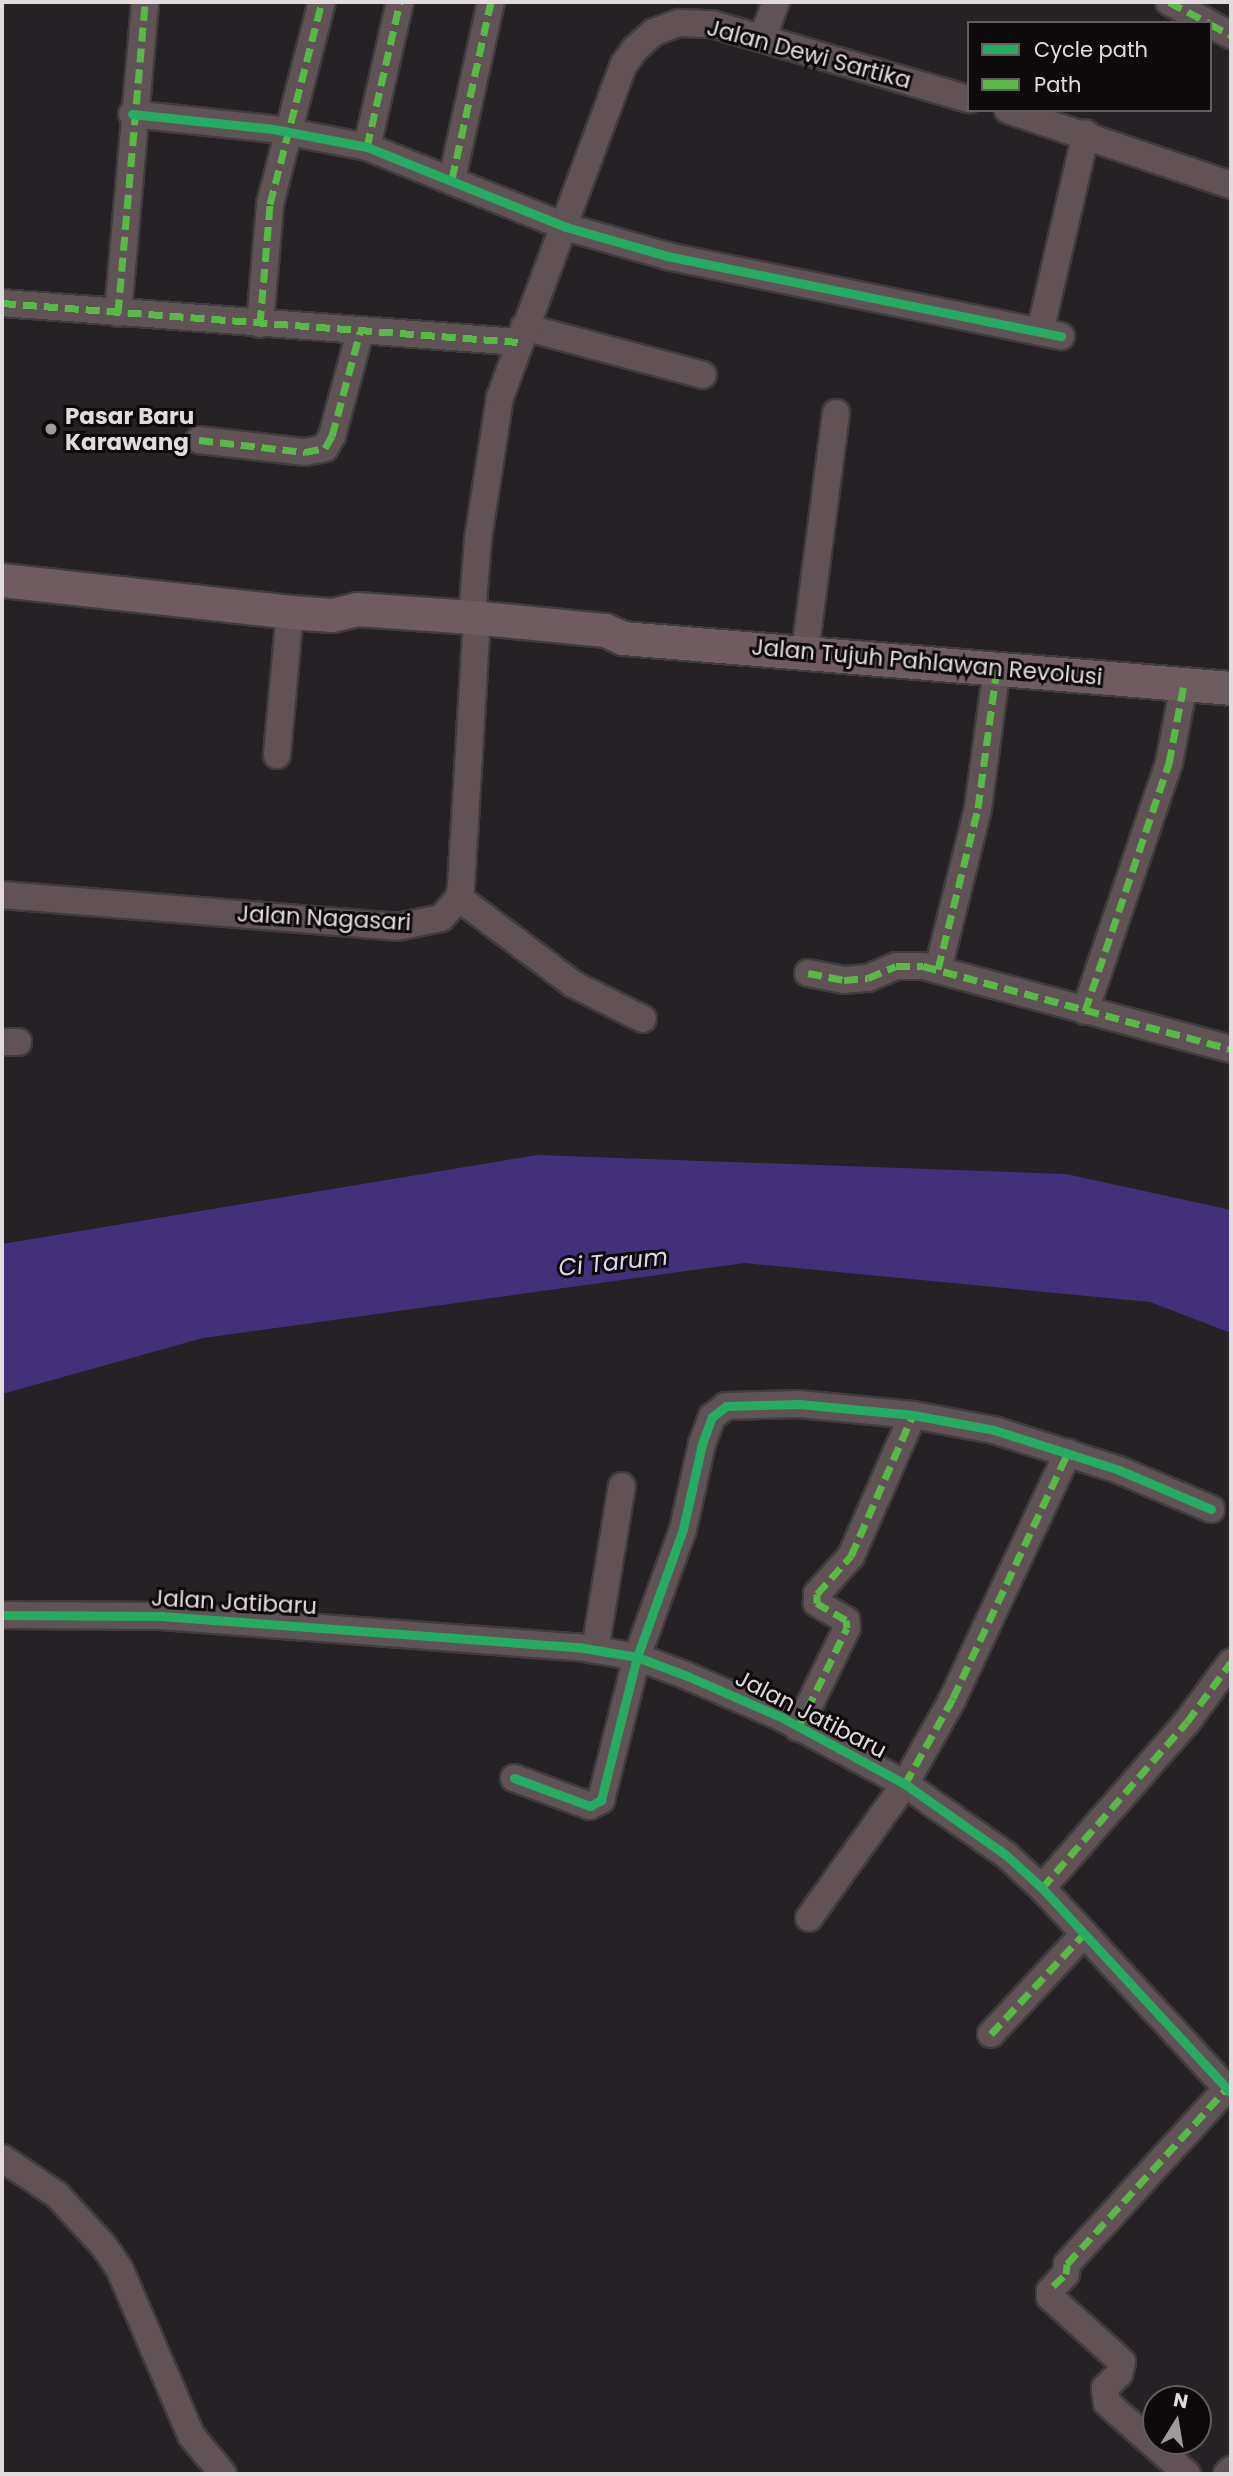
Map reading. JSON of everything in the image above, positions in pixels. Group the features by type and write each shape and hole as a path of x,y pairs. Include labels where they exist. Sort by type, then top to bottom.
{"main road":[{"name":"Jalan Tujuh Pahlawan Revolusi","path":"2,580 290,612 332,615 357,609 604,644 623,638 1231,688"}],"street":[{"path":"118,313 132,114 145,2"},
{"path":"260,324 268,216 322,2"},
{"path":"367,147 400,2"},
{"path":"453,179 491,2"},
{"path":"762,37 776,2"},
{"path":"1169,2 1205,21"},
{"name":"Jalan Dewi Sartika","path":"474,627 490,451 500,397 521,334 566,227 624,64 635,49 654,32 679,23 712,24 967,98"},
{"path":"1212,24 1231,34"},
{"path":"1014,112 1231,185"},
{"path":"132,114 291,132 367,147 453,179 566,227 667,256 1051,334 1086,134"},
{"path":"2,303 359,332 521,334 703,376"},
{"path":"198,440 304,452 325,448 332,436 359,332"},
{"path":"804,652 836,413"},
{"path":"277,755 290,612"},
{"path":"474,627 459,898 573,984 643,1019"},
{"path":"938,968 978,808 997,668"},
{"path":"1085,1011 1169,763 1184,684"},
{"name":"Jalan Nagasari","path":"2,895 397,927 441,918 459,898"},
{"path":"808,973 844,980 868,978 910,964 938,968 1085,1011 1231,1049"},
{"path":"514,1778 590,1806 597,1805 637,1657 683,1529 712,1417 726,1406 744,1402 913,1415 994,1430 1068,1453 1211,1509"},
{"path":"798,1728 847,1628 846,1620 817,1603 817,1594 851,1556 913,1415"},
{"path":"809,1918 905,1784 959,1687 1068,1453"},
{"path":"595,1650 622,1486"},
{"name":"Jalan Jatibaru","path":"2,1615 173,1616 595,1650 637,1657 734,1695 905,1784 1006,1855 1042,1888 1229,2091"},
{"path":"1042,1888 1187,1722 1231,1662"},
{"path":"991,2034 1084,1934"},
{"path":"1187,2474 1107,2403 1105,2388 1119,2374 1122,2362 1050,2297 1050,2291 1066,2274 1067,2264 1229,2091"},
{"path":"2,2158 57,2195 104,2246 120,2270 191,2435 223,2474"},
{"path":"1227,2474 1231,2470"}],"water":[{"name":"Ci Tarum","path":"537,1155 1066,1174 1231,1210 1231,1333 1150,1302 744,1263 203,1338 2,1394 2,1244"}],"marked path":[{"path":"118,313 145,2"},
{"path":"260,324 270,204 322,2"},
{"path":"367,147 400,2"},
{"path":"452,179 491,2"},
{"path":"1169,2 1205,21"},
{"path":"1212,25 1231,35"},
{"path":"2,303 518,342"},
{"path":"199,440 305,452 325,448 332,436 360,332"},
{"path":"938,969 978,808 997,668"},
{"path":"1085,1011 1169,763 1184,684"},
{"path":"808,973 844,980 868,978 896,966 923,966 1231,1049"},
{"path":"798,1728 847,1628 846,1620 817,1603 817,1594 851,1556 913,1415"},
{"path":"905,1784 953,1698 1068,1453"},
{"path":"1042,1888 1187,1722 1231,1662"},
{"path":"991,2034 1084,1934"},
{"path":"1053,2286 1066,2274 1067,2264 1226,2089"}],"cycle path":[{"path":"132,114 273,129 367,147 566,227 667,256 1061,336"},
{"path":"514,1778 590,1806 601,1800 637,1657 683,1529 702,1444 712,1417 726,1406 799,1404 913,1415 994,1430 1119,1470 1211,1509"},
{"path":"2,1615 161,1616 578,1647 637,1657 685,1675 781,1717 905,1784 1006,1855 1042,1888 1231,2093"}],"place":[{"name":"Pasar Baru Karawang","path":"51,429"}]}
